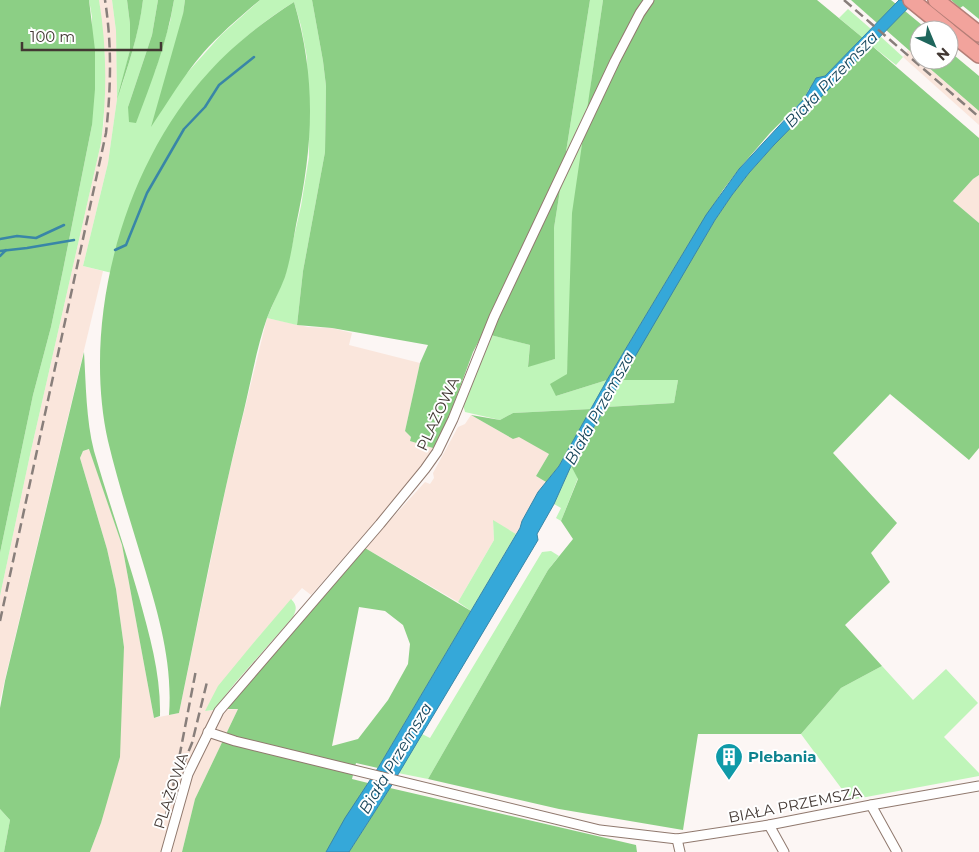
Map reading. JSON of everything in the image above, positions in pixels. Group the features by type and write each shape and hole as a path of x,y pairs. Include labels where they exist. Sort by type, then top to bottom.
{"highway":[{"path":"911,0 936,20"},
{"path":"936,0 973,30"},
{"path":"959,39 979,55"}],"street":[{"name":"PLAŻOWA","path":"166,852 188,774 219,711 380,524 437,452 453,419 494,317 543,212 619,53 649,0"},
{"name":"BIAŁA PRZEMSZA","path":"208,732 235,742 600,830 677,839 769,825 871,804 979,786"},
{"path":"871,804 897,852"},
{"path":"769,825 784,852"},
{"path":"677,839 680,852"}],"shaded area":[{"path":"99,0 112,0 116,31 117,99 108,163 83,266 103,271 0,700 0,596 101,143 104,121 105,58"},
{"path":"908,50 909,62 903,57"},
{"path":"918,70 931,70 979,111 979,125"},
{"path":"979,175 979,223 953,201"},
{"path":"267,318 308,327 332,328 352,333 349,345 420,363 405,431 411,437 410,441 433,448 417,474 311,595 302,588 255,641 205,711 238,709 195,799 182,852 90,852 101,823 124,647 116,589 107,549 80,458 83,451 90,449 122,545 154,718 179,713 228,477"},
{"path":"471,415 513,439 519,436 549,454 536,476 546,482 538,492 520,528 516,534 493,521 494,540 458,602 365,548 425,482 430,484 434,478 433,473 458,427 465,424"}],"green space":[{"path":"0,0 89,0 95,50 95,89 92,125 63,270 51,327 33,395 0,553"},
{"path":"89,0 99,0 104,36 105,89 101,143 0,596 0,553 33,395 51,327 92,125 92,17"},
{"path":"112,0 127,0 130,24 130,50 120,91 134,46 143,0 158,0 152,35 128,107 155,71 170,22 174,0 185,0 183,14 187,73 221,35 260,0 312,0 326,86 325,152 303,271 297,325 267,318 285,276 301,206 309,157 307,58 294,2 252,32 214,68 191,94 112,273 83,266 108,163 117,99 116,31"},
{"path":"127,0 143,0 136,38 117,99 130,50 130,24"},
{"path":"158,0 174,0 171,16 158,63 136,123 129,122 128,107 152,35"},
{"path":"185,0 260,0 223,32 203,53 182,80 151,127 183,14"},
{"path":"312,0 590,0 554,228 555,359 528,367 530,345 483,333 473,352 446,425 433,448 410,441 411,437 405,431 420,363 428,345 332,328 297,325 303,271 325,152 326,86"},
{"path":"590,0 603,0 591,83 567,374 556,396 607,380 591,409 513,413 500,420 465,412 463,405 491,335 530,345 528,366 555,359 554,228"},
{"path":"603,0 817,0 863,38 825,76 809,89 804,99 770,133 723,190 607,380 556,396 550,384 567,374 572,213"},
{"path":"851,0 891,0 896,4 877,23"},
{"path":"951,0 979,0 979,19 963,6 960,8"},
{"path":"294,2 306,59 309,86 309,141 302,196 287,271 267,318 257,352 226,485 179,713 169,715 169,676 163,638 154,600 120,488 108,441 101,394 100,345 106,295 116,245 133,197 154,151 179,109 228,52 260,25"},
{"path":"848,9 871,29 863,38 839,18"},
{"path":"905,11 916,20 909,20 909,50 886,30"},
{"path":"880,36 903,57 896,65 871,45"},
{"path":"871,45 979,138 979,175 953,201 979,223 979,448 969,460 890,394 833,453 897,523 871,553 890,582 845,625 882,666 841,688 801,734 698,734 683,830 559,809 428,779 548,570 573,539 561,521 578,479 571,466 606,407 674,403 678,380 620,380 715,220 749,173"},
{"path":"959,59 979,76 979,111 932,70 959,70"},
{"path":"84,352 91,439 151,641 159,686 160,716 154,718 122,545 89,449 83,451 80,458 107,549 116,589 124,647 120,757 101,823 90,852 4,852 10,820 0,809 0,708"},
{"path":"620,380 678,380 674,403 606,407"},
{"path":"591,409 559,466 546,482 536,476 549,454 519,437 513,439 471,415 500,420 513,413"},
{"path":"571,466 578,478 561,521 556,518 561,508 554,504"},
{"path":"493,520 516,534 471,611 458,602 494,540"},
{"path":"365,548 471,611 378,768 356,763 352,779 368,783 326,852 182,852 195,799 238,709 226,709","holes":["359,607 385,611 403,625 410,644 408,664 388,700 358,739 332,746"]},
{"path":"551,551 559,556 548,570 428,779 398,773 422,734 430,738 542,552"},
{"path":"291,599 296,608 293,617 214,710 205,711 218,686"},
{"path":"882,666 913,700 946,669 978,703 944,737 979,773 979,776 850,800 801,734 841,688"},
{"path":"390,788 636,845 637,852 349,852"},
{"path":"0,809 10,820 4,852 0,852"}],"water":[{"name":"Biała Przemsza","path":"899,0 916,0 774,145 749,173 715,220 571,466 554,504 537,534 538,540 390,788 349,852 326,852 520,528 538,492 559,466 607,380 706,215 739,169 804,99 816,78 825,76"}],"waterway":[{"path":"115,250 126,245 147,193 184,129 205,107 219,85 254,57"},
{"path":"0,239 17,236 36,238 64,225"},
{"path":"0,251 74,240"},
{"path":"0,256 6,250"}],"railway":[{"path":"0,621 106,133 110,66 105,0"},
{"path":"844,0 979,117"},
{"path":"166,815 196,670"},
{"path":"183,765 192,743 207,682"}],"place":[{"name":"Plebania","path":"729,781"}]}
